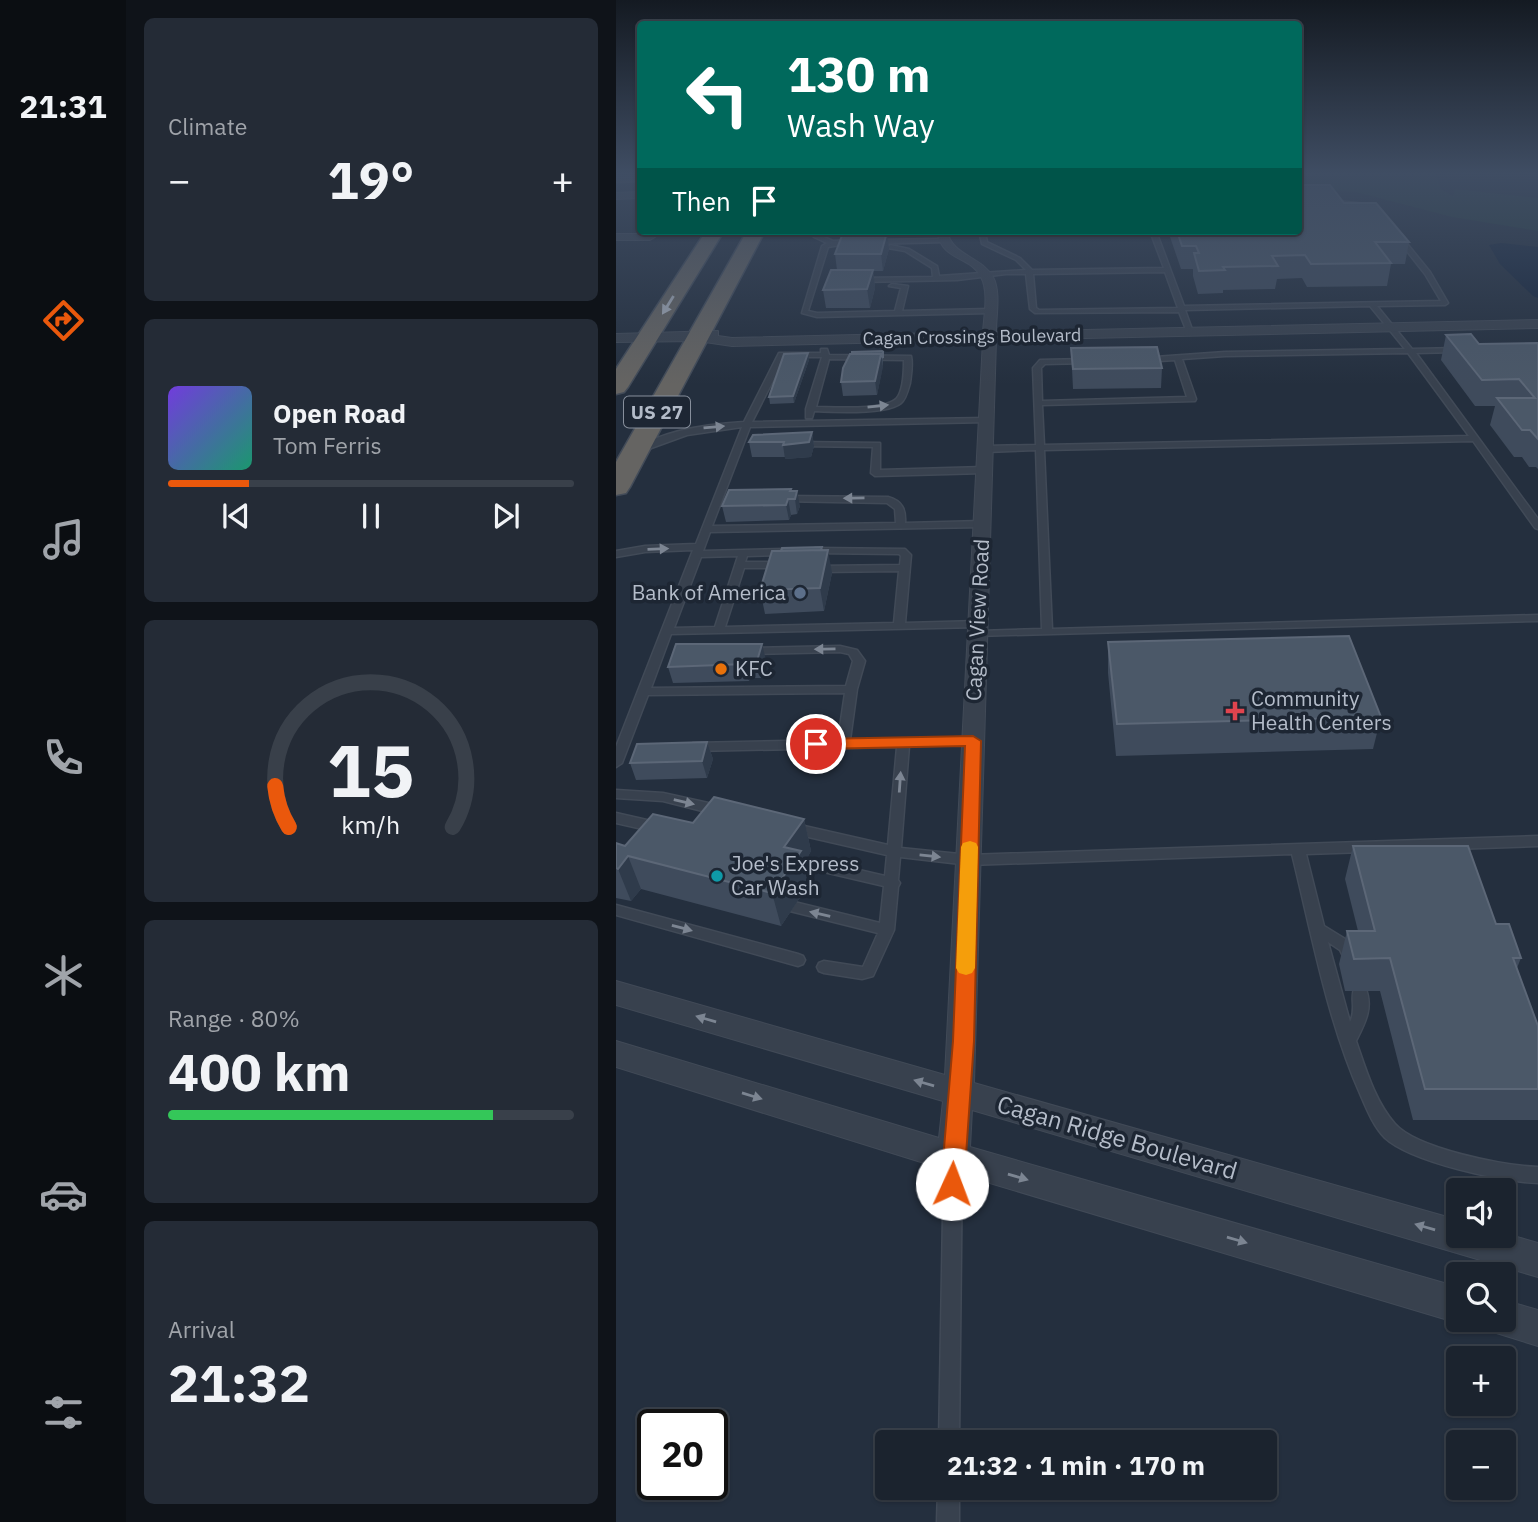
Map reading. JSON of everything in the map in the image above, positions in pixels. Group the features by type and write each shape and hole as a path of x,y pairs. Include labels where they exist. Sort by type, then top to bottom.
{"highway":[{"name":"US 27","path":"616,387 707,243"},
{"name":"US 27","path":"616,487 749,243"}],"street":[{"path":"947,243 952,251 976,264 987,274"},
{"name":"Cagan View Road","path":"953,1157 959,1093 979,629 991,290 987,274"},
{"name":"Cagan Crossings Boulevard","path":"698,337 739,331 989,325 1364,329 1388,326 1538,324"},
{"name":"Cagan Crossings Boulevard","path":"698,337 732,342 827,340 989,325"},
{"path":"616,338 698,337"},
{"name":"Cagan Ridge Boulevard","path":"616,993 1538,1260"},
{"path":"616,1054 953,1157 1446,1301"},
{"path":"1516,1322 1538,1328"}],"lane":[{"path":"832,243 824,248 811,284 802,310 807,313 898,313 989,325"},
{"path":"984,243 1023,262 1031,271 1033,309 1037,312 1445,303 1428,273 1404,243"},
{"path":"1157,243 1189,329"},
{"path":"824,248 891,247 907,250 935,267 936,279"},
{"path":"898,313 905,286 851,283 1031,271 1167,270"},
{"path":"811,284 824,283"},
{"path":"1372,305 1411,351 1538,526"},
{"path":"807,423 827,340"},
{"path":"1139,360 1180,360 1225,354 1470,350"},
{"path":"616,763 619,749 644,692 718,500 743,445 747,424 782,355 853,361"},
{"path":"810,409 885,407 897,403 901,398 909,363 908,358 902,356 824,358"},
{"path":"1038,402 1192,399 1180,360"},
{"path":"884,361 909,363"},
{"path":"1047,632 1037,365 1043,362 1099,361"},
{"path":"636,451 667,436 692,429 747,424 987,420"},
{"path":"794,444 877,445 875,473 985,460 1039,448 1476,438"},
{"path":"718,500 732,500"},
{"path":"774,500 888,500 898,503 902,510 900,526"},
{"path":"707,529 982,524"},
{"path":"616,554 645,549 699,551 740,562 780,565"},
{"path":"804,552 902,551 905,561 899,626"},
{"path":"740,562 791,552"},
{"path":"821,564 905,561"},
{"path":"719,630 740,562"},
{"path":"668,631 899,626 1047,632 1538,618"},
{"path":"729,652 840,649 853,652 859,661 851,689 843,744"},
{"path":"659,653 673,653"},
{"path":"644,692 851,689"},
{"path":"678,747 973,741"},
{"path":"824,967 868,972 887,930 903,742"},
{"path":"619,749 636,748"},
{"path":"616,794 663,797 740,816"},
{"path":"616,818 678,832"},
{"path":"779,825 895,852 969,860 1538,841"},
{"path":"1298,850 1349,1040 1371,1104 1390,1131 1412,1143 1461,1161 1525,1176 1538,1175"},
{"path":"779,856 893,883"},
{"path":"766,900 887,930"},
{"path":"616,909 798,960"},
{"path":"1320,930 1345,946 1353,964"},
{"path":"1349,1040 1362,1013 1360,991"},
{"path":"949,1430 953,1157"},
{"path":"948,1522 949,1500"}],"water":[{"path":"1501,243 1538,247 1538,298 1500,264 1489,245"}],"building":[{"path":"839,243 884,243 881,254 835,254"},
{"path":"1181,243 1376,243 1391,263 1311,264 1305,255 1272,256 1278,266 1223,267 1225,270 1199,271 1194,253 1199,253 1196,246 1182,246"},
{"path":"831,270 873,270 867,289 823,290"},
{"path":"1471,334 1479,344 1538,343 1538,439 1530,430 1522,430 1497,398 1535,398 1519,379 1482,380 1446,335"},
{"path":"1157,347 1162,368 1073,369 1071,348"},
{"path":"883,351 883,358 881,354 852,354 852,352"},
{"path":"808,353 793,396 769,397 784,354"},
{"path":"850,354 881,354 875,381 841,382 843,368"},
{"path":"812,432 809,442 783,445 784,442 749,442 753,435"},
{"path":"791,489 790,491 797,491 795,499 788,499 786,505 722,506 729,490"},
{"path":"822,547 821,550 781,551 782,548"},
{"path":"828,550 820,588 760,590 772,551"},
{"path":"1349,636 1381,717 1117,724 1108,642"},
{"path":"676,644 762,644 757,661 745,664 668,667"},
{"path":"707,742 702,761 630,763 637,744"},
{"path":"714,797 804,819 784,847 801,851 772,893 628,856 618,869 616,868 616,843 625,846 653,814 693,823"},
{"path":"1353,846 1468,846 1496,924 1509,924 1521,958 1513,958 1538,1026 1538,1089 1425,1089 1390,958 1354,959 1347,931 1375,931"}],"slow traffic":[{"path":"966,968 970,847"}],"place":[{"name":"Bank of America","path":"800,593"},
{"name":"KFC","path":"721,669"},
{"name":"Community Health Centers","path":"1235,711"},
{"name":"Joe's Express Car Wash","path":"717,876"}],"route":[{"path":"816,744 973,741 963,1041 952,1184"}]}
